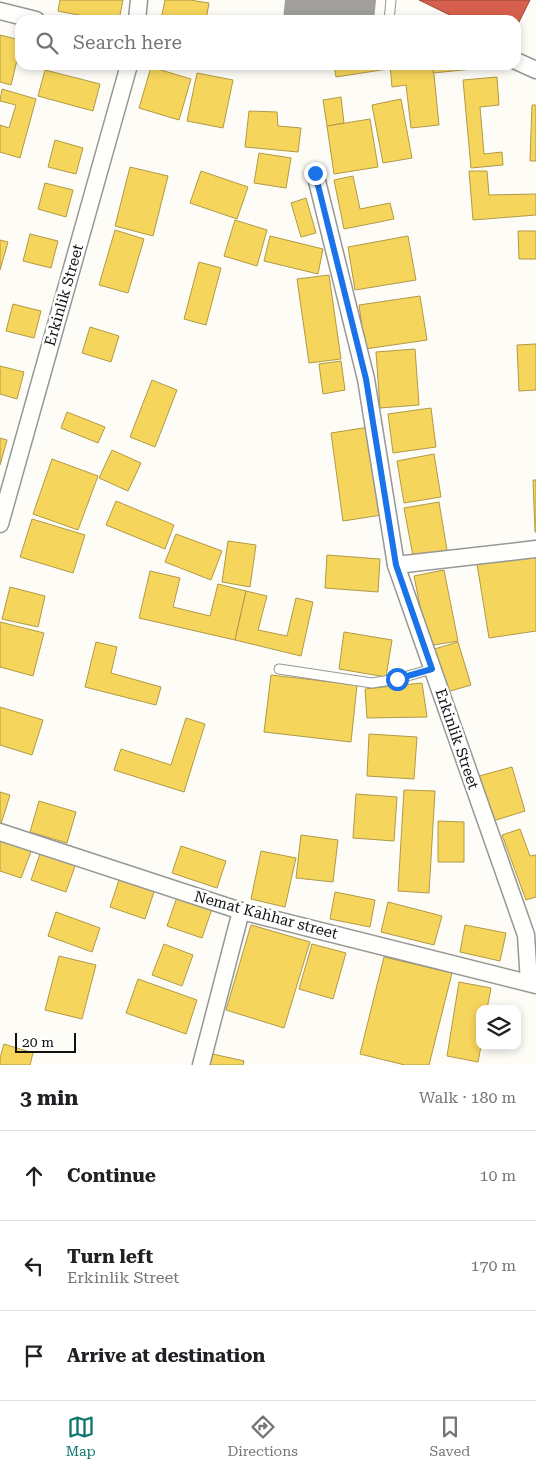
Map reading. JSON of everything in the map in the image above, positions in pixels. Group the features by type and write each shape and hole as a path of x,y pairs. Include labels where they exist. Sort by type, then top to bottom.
{"street":[{"path":"138,15 139,0"},
{"path":"0,11 16,15"},
{"path":"521,63 536,70"},
{"name":"Erkinlik Street","path":"0,524 128,70"},
{"name":"Erkinlik Street","path":"315,173 366,379 396,565 526,935 533,984"},
{"path":"396,565 536,549"},
{"name":"Nemat Kahhar street","path":"0,832 241,911 533,984"},
{"path":"201,1065 241,911"}],"lane":[{"path":"390,15 391,0"},
{"path":"279,669 372,683 397,679 432,669"}],"building: Homes":[{"path":"60,0 123,0 120,15 78,15 58,11"},
{"path":"165,0 190,0 209,3 207,15 162,15"},
{"path":"0,35 15,39 15,69 11,85 0,82"},
{"path":"45,70 100,84 93,111 38,96"},
{"path":"150,70 161,70 191,79 179,120 139,108"},
{"path":"335,70 382,70 336,77"},
{"path":"390,70 434,70 439,125 411,128 406,85 392,87"},
{"path":"433,70 463,70 433,73"},
{"path":"197,73 233,80 223,128 187,121"},
{"path":"497,77 499,105 480,107 484,154 502,152 503,165 471,168 463,80"},
{"path":"2,89 36,99 20,158 0,152 0,125 9,128 16,105 0,101"},
{"path":"341,97 344,123 327,126 323,100"},
{"path":"401,99 412,158 383,163 372,105"},
{"path":"532,105 536,105 536,161 530,161"},
{"path":"249,111 277,112 278,126 301,128 298,152 245,147"},
{"path":"370,119 378,167 334,174 327,126"},
{"path":"55,140 83,148 76,174 48,167"},
{"path":"259,153 291,158 286,188 254,183"},
{"path":"130,167 168,176 153,236 115,226"},
{"path":"201,171 248,187 237,219 190,203"},
{"path":"469,171 487,171 489,195 536,194 536,215 473,220"},
{"path":"353,176 360,209 390,203 394,219 344,229 334,180"},
{"path":"45,183 73,190 66,217 38,209"},
{"path":"306,198 316,233 301,237 291,203"},
{"path":"235,220 267,230 257,266 224,256"},
{"path":"115,230 144,239 128,293 99,285"},
{"path":"518,231 536,231 536,259 519,259"},
{"path":"30,234 58,241 51,268 23,261"},
{"path":"270,236 323,249 318,274 264,261"},
{"path":"408,236 416,280 355,290 348,247"},
{"path":"0,240 8,242 0,270"},
{"path":"199,262 221,268 206,325 184,319"},
{"path":"329,275 341,359 309,363 297,279"},
{"path":"420,296 427,340 365,349 359,305"},
{"path":"13,304 41,311 34,338 6,331"},
{"path":"90,327 119,336 111,362 82,353"},
{"path":"536,344 536,390 519,391 517,345"},
{"path":"415,349 419,405 380,408 376,352"},
{"path":"341,361 345,390 323,394 319,364"},
{"path":"0,366 24,372 17,399 0,394"},
{"path":"152,380 177,390 155,447 130,437"},
{"path":"431,408 436,447 393,453 388,414"},
{"path":"67,412 105,427 98,443 61,428"},
{"path":"369,427 382,515 343,521 331,433"},
{"path":"0,438 7,440 0,465"},
{"path":"112,450 141,463 128,491 99,478"},
{"path":"434,454 441,497 404,503 397,461"},
{"path":"52,459 98,476 78,530 33,514"},
{"path":"533,480 536,480 536,532 535,532"},
{"path":"116,501 174,525 165,549 106,525"},
{"path":"439,502 447,550 413,556 404,508"},
{"path":"32,519 85,535 73,573 20,557"},
{"path":"176,534 222,551 211,580 165,562"},
{"path":"228,541 256,545 250,587 222,582"},
{"path":"327,555 380,559 378,592 325,588"},
{"path":"536,555 536,631 489,638 477,564"},
{"path":"444,570 458,641 428,646 414,576"},
{"path":"150,571 180,578 173,607 210,616 218,584 246,591 235,640 139,618"},
{"path":"10,587 45,596 38,627 2,619"},
{"path":"246,591 267,596 258,630 287,636 296,598 313,602 301,656 235,640"},
{"path":"0,622 44,633 33,676 0,667"},
{"path":"344,632 392,640 386,677 339,669"},
{"path":"96,642 117,647 111,673 161,687 156,705 85,687"},
{"path":"458,642 471,685 444,693 431,650"},
{"path":"271,675 357,685 351,742 264,732"},
{"path":"422,683 427,717 367,718 365,689"},
{"path":"0,707 43,720 32,755 0,745"},
{"path":"186,718 205,724 184,792 114,770 121,749 171,765"},
{"path":"369,734 417,737 414,779 367,776"},
{"path":"512,767 525,811 493,821 479,776"},
{"path":"404,790 435,791 429,893 398,891"},
{"path":"0,792 10,795 1,824 0,824"},
{"path":"356,794 397,797 394,841 353,838"},
{"path":"39,801 76,812 67,843 30,832"},
{"path":"438,821 464,822 464,862 438,862"},
{"path":"520,829 530,856 536,855 536,897 526,900 502,835"},
{"path":"301,835 338,840 333,882 296,878"},
{"path":"0,838 32,849 21,878 0,871"},
{"path":"181,846 226,861 217,888 172,873"},
{"path":"41,851 76,863 66,892 31,880"},
{"path":"261,851 296,858 285,907 251,899"},
{"path":"120,877 155,889 145,919 110,907"},
{"path":"335,892 375,900 370,927 330,919"},
{"path":"177,897 212,909 202,938 167,926"},
{"path":"388,902 442,916 434,945 381,932"},
{"path":"56,912 100,928 92,952 48,936"},
{"path":"251,925 310,942 284,1028 226,1010"},
{"path":"465,925 506,933 500,961 460,952"},
{"path":"164,944 193,955 182,986 152,975"},
{"path":"312,944 346,953 333,999 299,989"},
{"path":"59,956 96,965 82,1019 45,1010"},
{"path":"384,957 452,973 429,1065 405,1065 360,1054"},
{"path":"138,979 197,1000 186,1034 126,1013"},
{"path":"459,982 491,988 488,1005 476,1005 476,1050 480,1050 478,1062 447,1056"},
{"path":"4,1044 33,1053 30,1065 0,1065"},
{"path":"213,1054 244,1061 243,1065 210,1065"}],"building: Shops":[{"path":"419,0 530,0 521,18 521,15 450,15"}],"building: Other":[{"path":"285,0 376,0 374,15 284,15"}],"route":[{"path":"315,173 366,379 396,565 432,669 397,679"}]}
